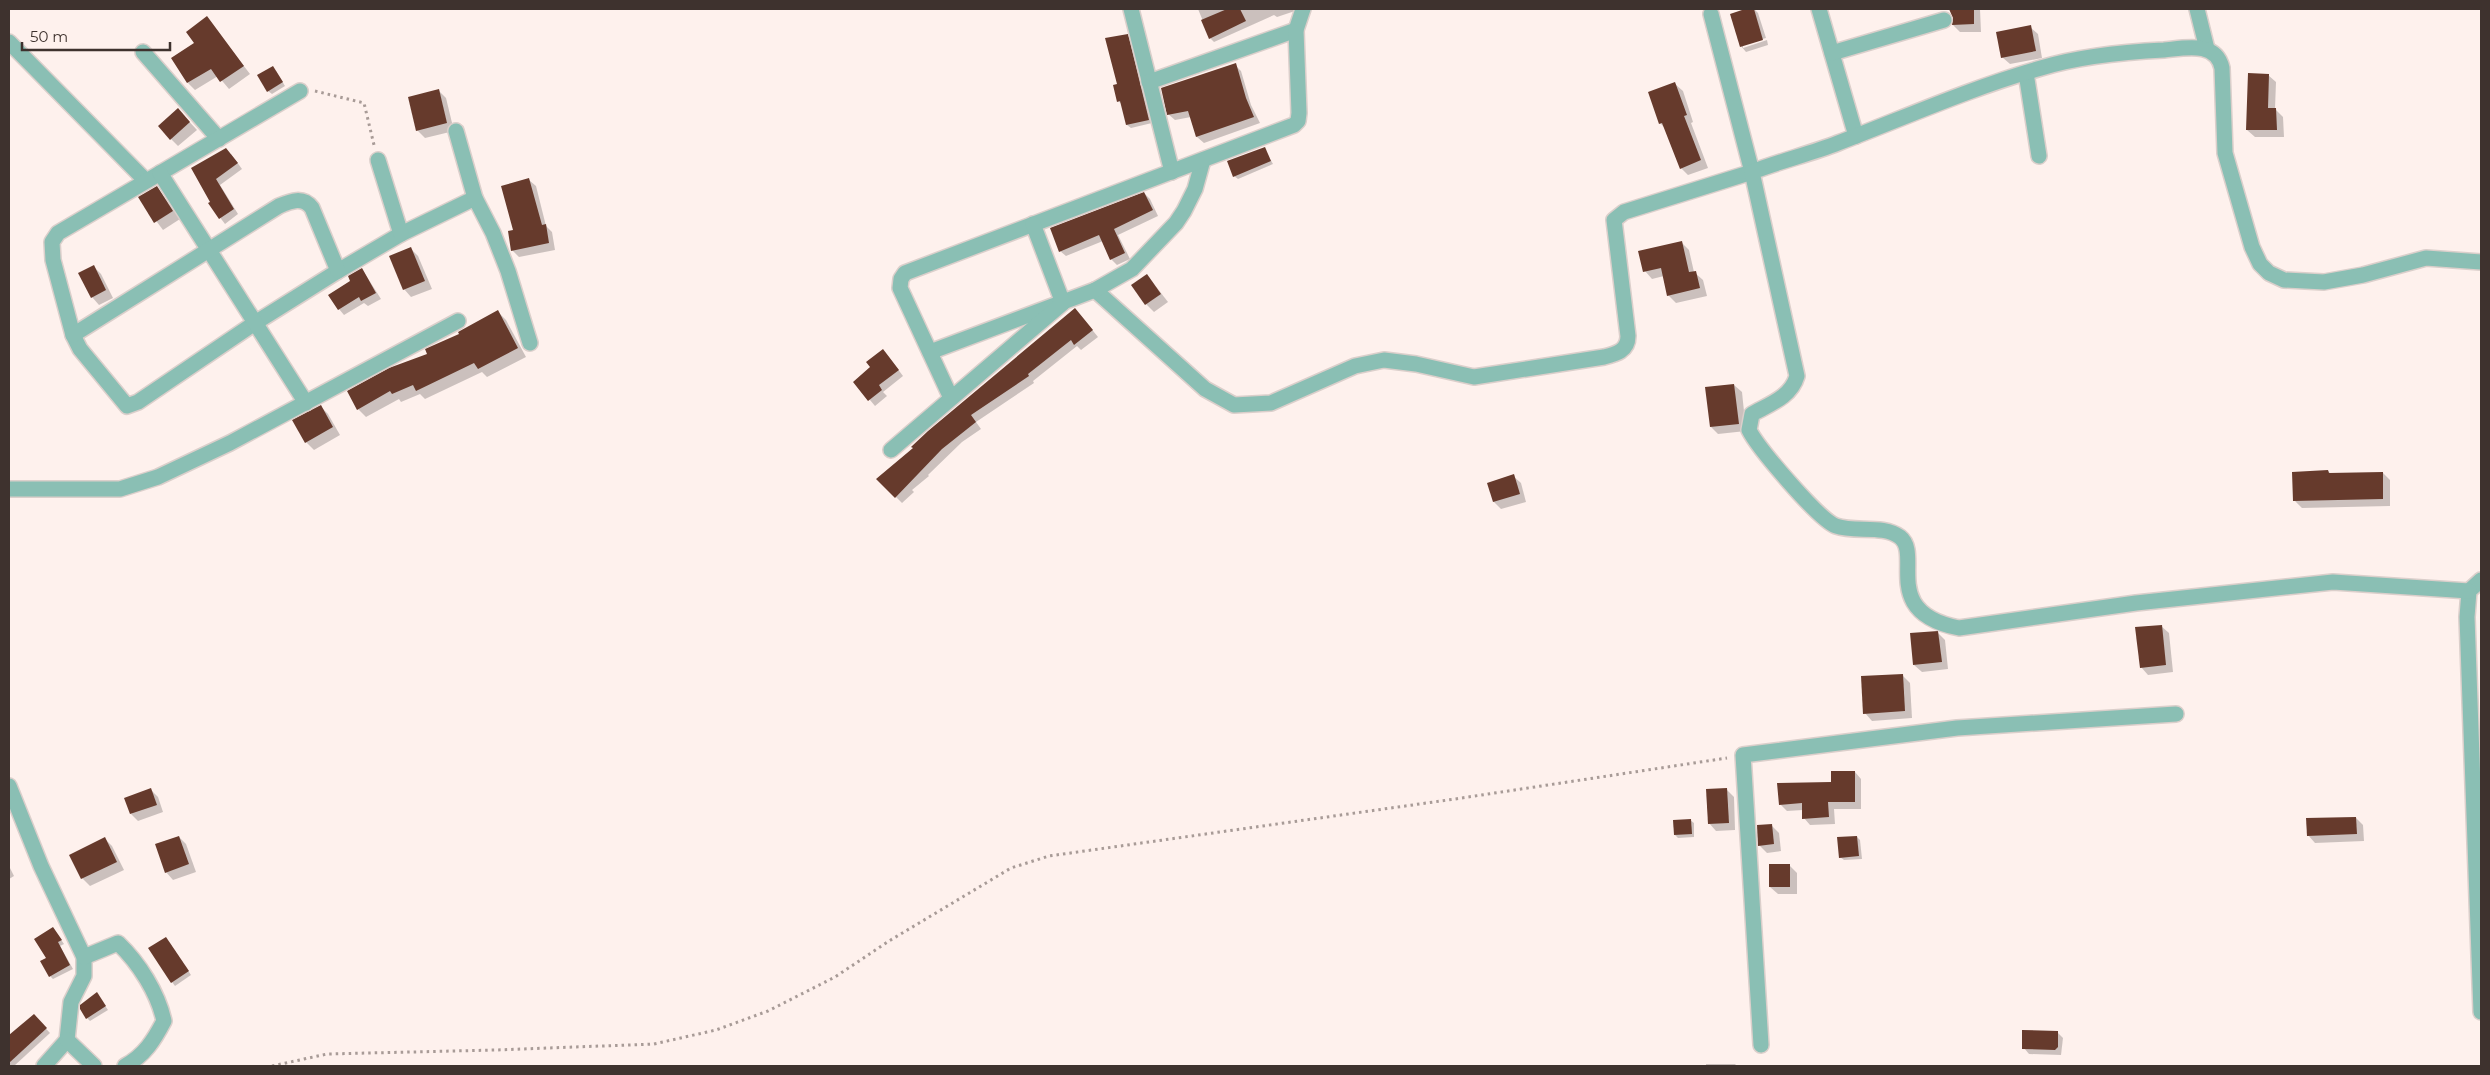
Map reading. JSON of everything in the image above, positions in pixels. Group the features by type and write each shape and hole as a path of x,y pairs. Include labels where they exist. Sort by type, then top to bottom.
{"street":[{"path":"1131,9 1172,172"},
{"path":"951,398 900,288 902,276 905,273 1294,125 1298,121 1300,102 1296,30 1304,9"},
{"path":"1818,9 1856,136"},
{"path":"2197,9 2207,49 2220,59 2222,68 2224,144 2230,172 2252,247 2260,264 2269,274 2293,281 2324,282 2363,275 2426,258 2481,262"},
{"path":"1711,14 1752,172 1797,376 1794,387 1788,393 1752,414 1749,430 1776,468 1825,520 1848,529 1880,531 1899,536 1905,543 1907,552 1907,586 1914,603 1935,620 1942,624 1969,627 2136,603 2333,582 2469,591"},
{"path":"1832,53 1944,20"},
{"path":"1149,82 1296,30"},
{"path":"9,42 146,181"},
{"path":"1095,290 1205,389 1234,406 1271,403 1355,366 1384,360 1408,362 1474,377 1604,357 1620,352 1628,341 1613,224 1616,217 1624,212 1752,172 1856,136 1958,95 2026,73 2093,56 2155,50 2207,49"},
{"path":"143,52 218,139"},
{"path":"2026,73 2040,156"},
{"path":"300,91 58,233 52,242 53,260 73,335 80,349 128,406 138,402 255,323 400,234 475,198"},
{"path":"456,131 475,198 508,272 530,343"},
{"path":"378,160 400,234"},
{"path":"930,352 1095,290 1132,269 1176,223 1195,189 1202,160"},
{"path":"160,173 306,402"},
{"path":"73,335 279,206 295,201 303,201 312,208 338,272"},
{"path":"1033,224 1063,303"},
{"path":"891,450 1063,303"},
{"path":"9,489 120,489 167,473 230,444 458,321"},
{"path":"2481,580 2469,591 2468,627 2481,1012"},
{"path":"1760,1045 1743,755 1957,728 2176,714"},
{"path":"9,789 41,866 84,957 84,976 71,1002 68,1040 44,1066"},
{"path":"84,957 118,943 128,953 160,1003 164,1021 155,1040 140,1058 125,1066"},
{"path":"68,1040 94,1066"}],"path":[{"path":"300,91 308,90 364,103 378,160"},
{"path":"272,1066 327,1054 516,1050 654,1044 675,1040 716,1030 768,1011 834,977 897,936 1011,868 1030,860 1455,799 1743,755"}],"building":[{"path":"1227,9 1240,9 1246,21 1209,39 1201,20"},
{"path":"1745,9 1754,9 1763,40 1740,47 1730,14"},
{"path":"1949,9 1974,9 1974,24 1952,25 1953,18"},
{"path":"207,16 244,66 220,82 211,69 187,83 171,58 194,43 186,32"},
{"path":"2031,25 2036,51 2001,58 1996,32"},
{"path":"1128,34 1149,120 1126,125 1120,101 1117,102 1113,85 1117,84 1105,38"},
{"path":"1236,63 1246,98 1254,117 1196,137 1188,111 1167,115 1161,88"},
{"path":"273,66 283,82 267,92 257,75"},
{"path":"2248,73 2269,74 2268,108 2276,108 2277,130 2246,130"},
{"path":"1675,82 1687,115 1684,116 1701,160 1680,169 1662,123 1659,124 1648,92"},
{"path":"439,89 447,123 416,131 408,97"},
{"path":"178,108 190,122 170,140 158,126"},
{"path":"1265,147 1271,161 1233,177 1227,161"},
{"path":"226,148 238,163 216,179 234,209 219,219 208,203 210,202 191,168"},
{"path":"529,178 542,225 546,224 549,243 511,251 508,231 513,230 501,186"},
{"path":"157,186 173,211 154,223 138,197"},
{"path":"1144,192 1153,210 1114,229 1125,253 1110,260 1099,235 1059,252 1050,228"},
{"path":"1682,241 1689,272 1696,271 1700,288 1667,296 1661,268 1643,272 1638,251"},
{"path":"411,247 425,281 403,290 389,256"},
{"path":"94,265 106,290 91,298 78,273"},
{"path":"362,268 376,293 361,301 359,297 338,310 328,295 350,281 348,276"},
{"path":"1147,274 1161,294 1145,305 1131,285"},
{"path":"1075,308 1093,330 1074,345 1071,340 1028,374 1029,376 971,415 976,422 942,449 895,498 876,479 913,448 911,447 928,431"},
{"path":"498,310 518,348 478,369 474,363 416,391 413,385 392,394 390,391 357,410 347,391 389,368 427,354 425,349 459,334 458,332"},
{"path":"883,349 899,370 879,385 882,390 868,401 853,382 870,367 866,362"},
{"path":"1734,384 1739,424 1710,427 1705,387"},
{"path":"321,405 333,427 305,443 292,420"},
{"path":"2328,470 2329,473 2383,472 2383,499 2293,501 2292,472"},
{"path":"1514,474 1520,494 1493,502 1487,483"},
{"path":"2162,625 2166,665 2140,668 2135,627"},
{"path":"1938,631 1942,662 1913,665 1910,633"},
{"path":"1903,674 1905,711 1863,714 1861,676"},
{"path":"1831,771 1855,771 1855,802 1828,802 1829,817 1802,819 1802,803 1779,805 1777,783 1831,782"},
{"path":"151,788 157,805 130,814 124,798"},
{"path":"1727,788 1729,823 1708,824 1706,789"},
{"path":"2356,817 2357,834 2307,836 2306,818"},
{"path":"1691,819 1692,834 1674,835 1673,820"},
{"path":"1772,824 1774,844 1758,846 1757,825"},
{"path":"179,836 189,864 165,873 155,844"},
{"path":"1857,836 1859,856 1839,858 1837,837"},
{"path":"105,837 117,862 81,879 69,855"},
{"path":"1769,864 1790,864 1790,887 1769,887"},
{"path":"53,927 62,940 58,942 70,965 49,977 40,961 46,958 34,939"},
{"path":"166,937 189,971 171,983 148,948"},
{"path":"97,992 106,1006 86,1019 80,1009 80,1005"},
{"path":"34,1014 47,1028 9,1063 9,1035"},
{"path":"2022,1030 2058,1031 2058,1047 2055,1050 2022,1049"}]}
